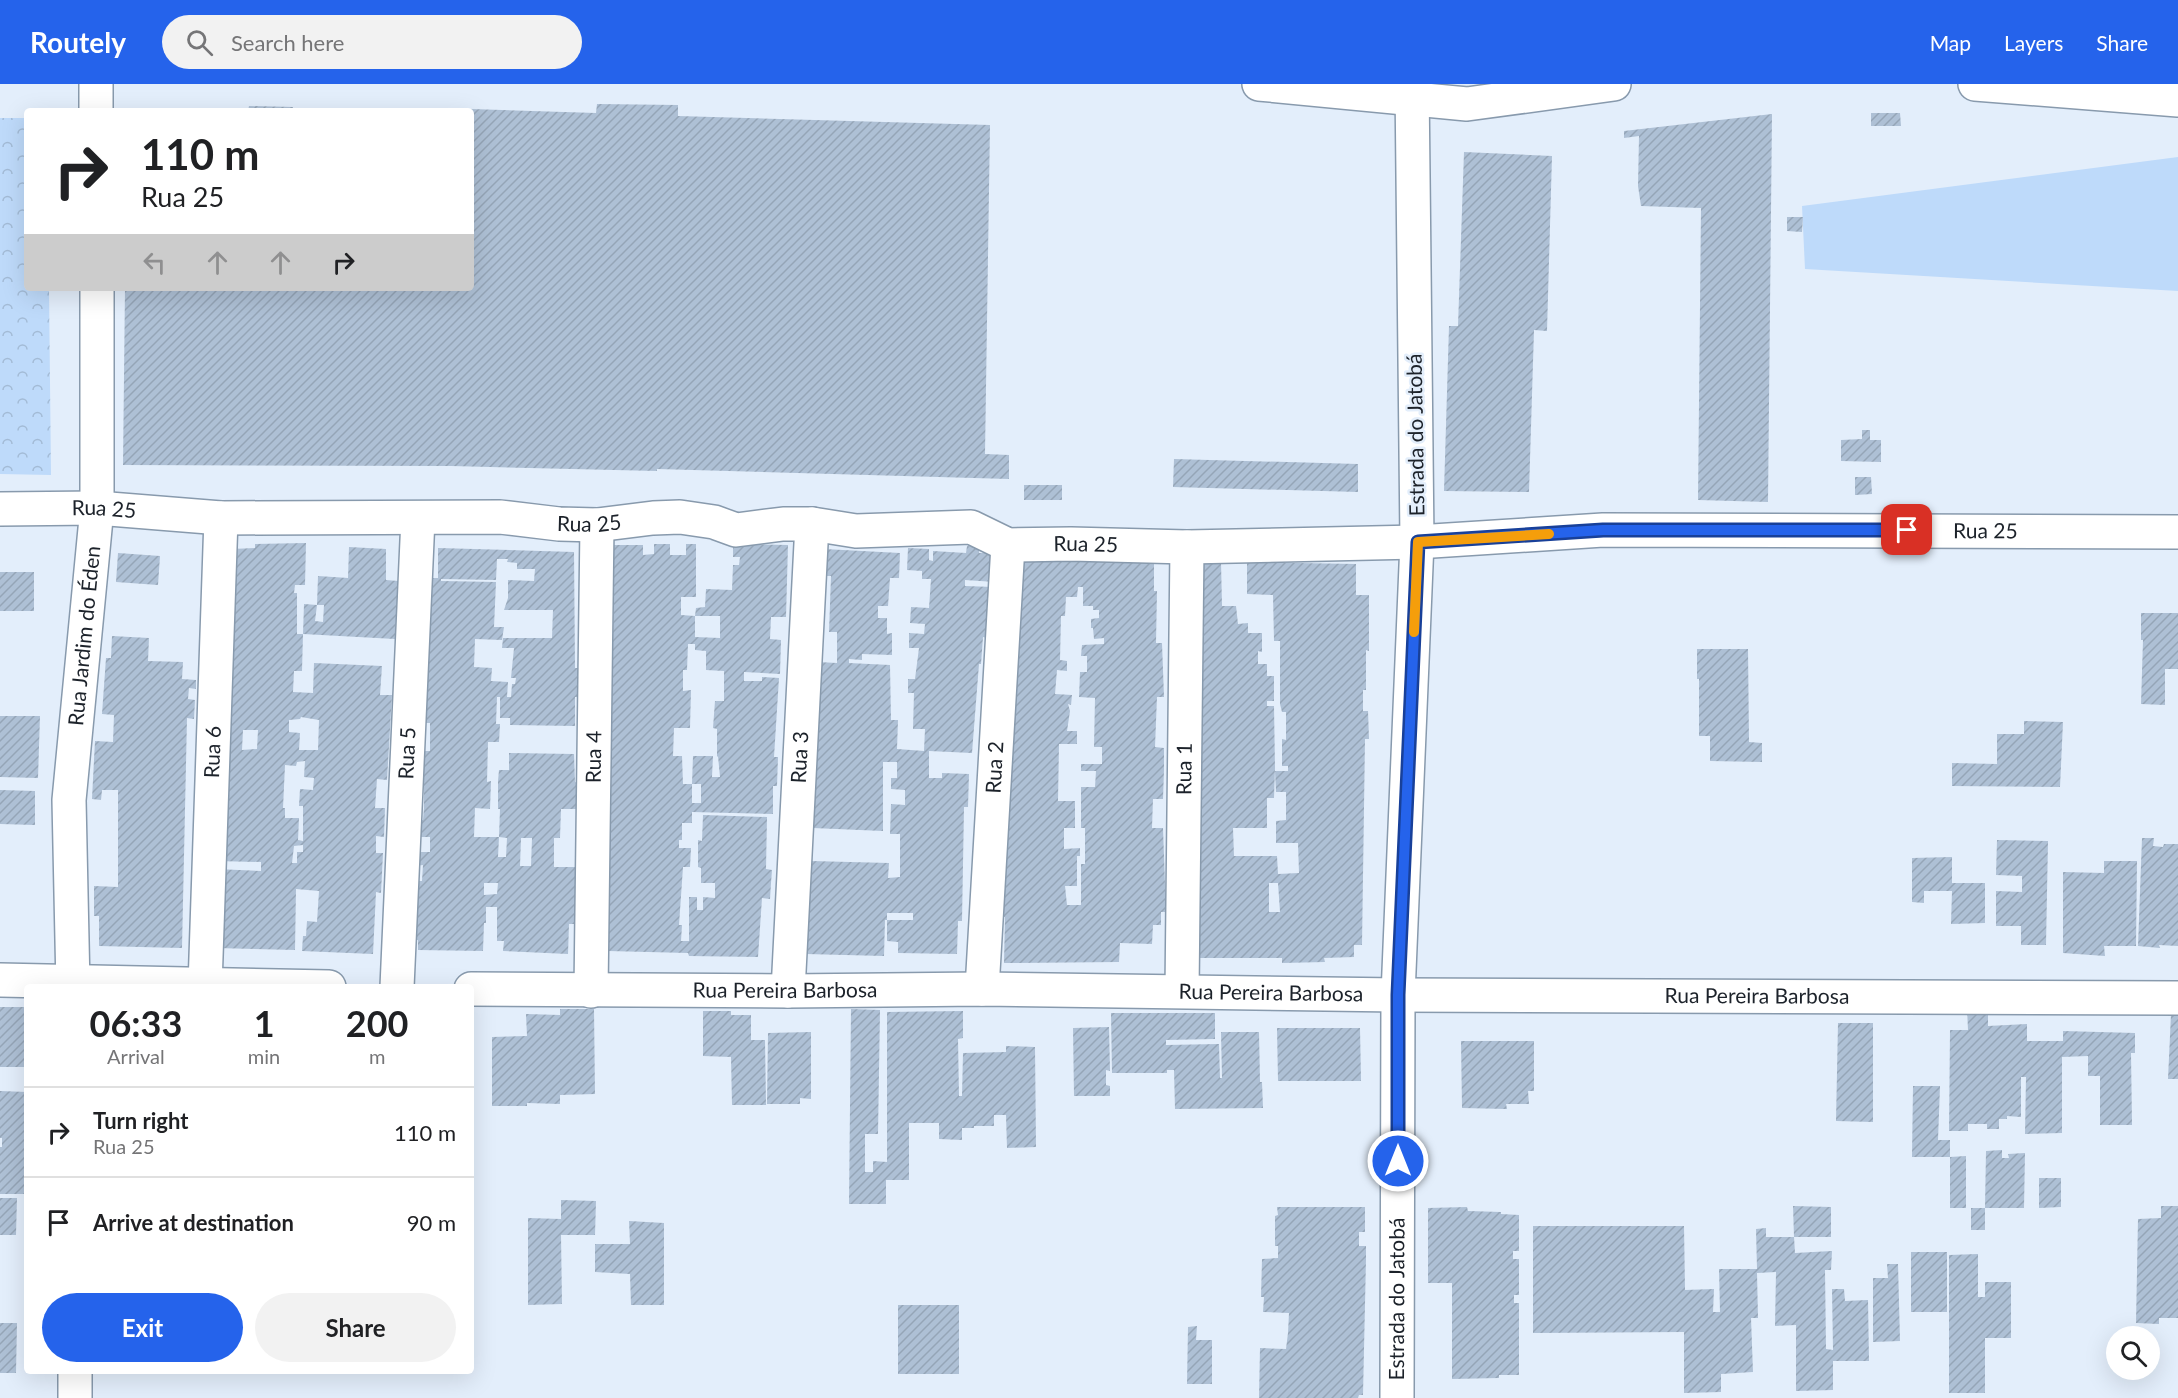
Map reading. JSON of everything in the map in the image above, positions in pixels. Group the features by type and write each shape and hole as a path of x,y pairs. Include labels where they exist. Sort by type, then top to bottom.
{"street":[{"path":"96,84 96,108"},
{"path":"1259,84 1412,91 1467,105 1614,84"},
{"path":"1975,84 2178,100"},
{"name":"Estrada do Jatobá","path":"1397,1398 1398,995 1418,542 1412,91"},
{"name":"Rua Jardim do Éden","path":"73,984 69,801 97,508 97,291"},
{"name":"Rua 25","path":"0,509 97,508 221,518 500,517 558,524 597,525 680,517 714,522 736,530 783,524 812,524 856,531 971,527 1008,545 1187,547 1418,542 1603,530 2178,532"},
{"name":"Rua 6","path":"205,984 221,518"},
{"name":"Rua 5","path":"397,984 418,518"},
{"name":"Rua 3","path":"789,991 812,524"},
{"name":"Rua 4","path":"591,991 597,525"},
{"name":"Rua 2","path":"982,989 1008,545"},
{"name":"Rua 1","path":"1182,991 1187,547"},
{"path":"0,980 73,984"},
{"name":"Rua Pereira Barbosa","path":"474,989 789,991 982,989 1398,995 2178,998"},
{"path":"75,1374 75,1398"}],"green space":[{"path":"0,118 24,118 24,291 49,291 51,475 0,474"},
{"path":"2178,157 2178,291 1805,269 1802,206"}],"building":[{"path":"597,104 678,105 678,116 990,125 985,454 1009,455 1009,479 657,469 657,471 451,466 123,465 125,291 474,291 474,109 596,113"},
{"path":"249,106 293,107 293,108 249,108"},
{"path":"1871,113 1900,113 1901,126 1871,126"},
{"path":"1772,114 1768,502 1698,500 1701,208 1641,206 1638,186 1639,136 1624,138 1624,131"},
{"path":"1464,152 1552,156 1547,331 1534,330 1529,492 1444,491 1449,326 1458,326"},
{"path":"1787,217 1803,217 1802,232 1787,231"},
{"path":"1862,430 1870,430 1870,440 1881,440 1881,462 1841,461 1841,440 1862,439"},
{"path":"1174,459 1358,464 1358,492 1173,487"},
{"path":"1855,477 1871,477 1872,494 1855,495"},
{"path":"1024,485 1062,485 1062,500 1024,500"},
{"path":"306,543 305,585 295,585 294,593 297,593 297,634 303,634 302,671 294,671 293,692 313,693 314,663 382,666 380,695 392,695 387,780 377,779 375,808 385,808 384,837 376,836 376,853 383,853 381,893 376,892 373,954 302,951 307,921 317,922 319,891 296,889 295,950 215,948 216,869 261,871 261,862 217,861 232,549 255,548 255,544","holes":["301,717 319,720 318,750 299,750 300,733 289,732 289,720","243,730 258,730 257,749 242,750","305,761 304,777 314,778 313,790 300,789 299,806 303,806 303,841 298,840 299,818 285,818 285,808 283,808 285,765 296,766 297,762","303,845 303,852 297,852 297,863 292,863 294,846"]},
{"path":"654,544 670,544 670,555 686,555 686,544 696,544 696,597 681,597 681,615 695,616 696,608 705,607 706,589 732,590 733,565 739,565 740,557 733,557 733,544 788,545 786,617 771,617 770,639 781,640 780,674 744,672 744,681 762,681 762,677 779,678 774,757 778,757 777,786 773,786 773,814 692,812 692,823 682,823 682,840 679,840 679,848 691,848 690,867 683,867 679,925 682,925 681,941 689,941 689,897 697,897 697,910 703,910 703,897 715,898 715,883 701,883 701,868 698,867 698,840 702,841 703,815 767,817 766,869 772,870 770,899 762,898 758,957 608,951 607,642 613,642 614,545 643,545 643,555 654,554","holes":["695,616 720,616 720,638 695,637","688,644 695,644 695,650 706,651 706,670 724,671 724,701 715,701 713,728 717,729 720,777 712,777 713,756 693,756 692,784 683,784 682,756 673,756 674,728 690,728 691,690 683,691 683,670 687,670","692,784 701,784 701,803 692,803"]},
{"path":"1019,545 1154,561 1154,591 1157,591 1156,643 1162,643 1164,697 1157,697 1155,747 1164,748 1163,799 1153,799 1152,828 1163,828 1166,912 1161,912 1161,925 1153,925 1152,944 1120,943 1119,962 1004,963 1005,917 1001,917","holes":["1078,587 1083,587 1083,606 1093,606 1093,610 1099,610 1099,618 1091,619 1094,639 1104,638 1104,644 1082,645 1081,656 1087,656 1087,672 1080,672 1079,697 1095,698 1094,747 1102,747 1102,764 1081,764 1081,771 1096,771 1095,787 1081,787 1081,828 1085,828 1085,864 1081,864 1081,905 1067,905 1065,886 1077,886 1077,856 1080,856 1080,848 1064,849 1064,828 1075,828 1075,801 1058,801 1059,744 1077,744 1077,731 1067,731 1070,711 1068,704 1071,705 1072,695 1055,694 1057,670 1067,671 1067,661 1060,660 1061,616 1065,616 1066,597 1077,597"]},
{"path":"967,546 979,547 979,553 998,553 995,582 965,580 965,586 993,587 988,638 983,637 981,664 979,664 972,753 929,751 929,778 942,778 942,773 969,774 968,807 964,807 962,921 958,921 957,954 898,953 898,942 887,941 887,920 885,920 884,956 806,954 811,861 889,863 888,878 900,877 900,834 890,834 891,804 905,805 905,790 891,789 891,778 897,778 897,762 883,762 883,831 813,828 818,662 837,663 837,632 829,632 831,576 823,576 824,549 900,553 899,578 890,578 888,606 878,606 878,618 887,618 887,634 892,633 892,655 862,654 862,660 849,659 849,663 890,665 891,720 898,720 897,749 924,751 925,729 913,729 914,693 908,693 908,679 915,679 919,648 909,648 909,633 924,634 925,624 910,623 911,607 929,608 931,579 922,579 922,571 907,570 908,548 929,549 929,560 933,561 933,551 966,553","holes":["887,913 913,913 913,920 887,920"]},
{"path":"349,547 386,549 386,580 398,581 395,639 303,634 304,604 317,605 318,576 348,578","holes":["317,605 324,605 323,622 315,621"]},
{"path":"438,548 574,552 575,668 579,668 579,697 575,697 575,726 510,725 510,718 500,718 500,697 497,697 496,724 500,724 499,742 488,742 487,782 491,781 490,809 475,808 474,837 499,837 499,770 509,770 509,753 574,754 579,809 561,809 560,838 554,838 554,867 576,867 575,924 569,924 568,954 503,951 504,941 497,941 497,907 486,907 483,951 418,950 418,940 413,940 414,881 422,881 423,865 415,866 415,852 430,852 430,837 416,837 417,820 423,820 424,808 424,781 418,781 419,751 430,751 430,723 420,723 429,638 430,609 426,578 438,578","holes":["497,559 508,559 507,562 517,563 517,569 535,569 534,581 508,580 508,598 504,610 553,610 552,638 503,638 502,648 514,648 511,678 516,678 515,684 512,684 511,697 507,697 508,682 491,681 492,668 474,667 475,639 502,640 504,627 494,627 496,582 441,581 441,579 496,580","499,837 507,838 506,857 498,857","521,838 532,838 531,866 520,866","484,883 498,883 497,894 484,895"]},
{"path":"118,553 160,556 158,585 116,582"},
{"path":"1197,561 1221,562 1222,606 1236,606 1238,624 1248,623 1248,633 1262,633 1262,652 1258,651 1258,664 1267,664 1267,676 1274,676 1274,701 1267,701 1267,706 1274,706 1275,768 1274,798 1267,798 1267,828 1233,828 1234,856 1277,856 1278,874 1299,873 1298,843 1276,843 1276,821 1286,820 1286,792 1276,792 1275,771 1288,771 1288,766 1282,766 1282,739 1286,740 1286,712 1282,712 1280,704 1280,641 1274,641 1273,595 1247,594 1247,562 1356,564 1356,595 1369,595 1369,651 1366,650 1366,690 1363,690 1363,711 1368,711 1369,739 1365,739 1362,945 1354,945 1354,957 1324,958 1325,962 1282,963 1282,958 1200,958 1200,939 1193,939 1192,913 1200,913 1200,883 1192,884 1194,799 1201,799","holes":["1269,883 1278,883 1280,912 1269,912"]},
{"path":"0,572 34,572 34,611 0,611"},
{"path":"2141,613 2178,613 2178,669 2165,669 2165,705 2141,704 2143,640 2141,640"},
{"path":"112,636 149,638 148,661 183,662 182,679 196,680 196,689 189,688 188,699 195,700 194,719 187,718 182,948 99,946 99,916 94,916 94,886 118,887 118,790 102,790 101,800 92,799 95,741 113,742 114,715 102,714 106,658 111,658"},
{"path":"1697,649 1748,649 1749,742 1762,743 1762,762 1710,761 1710,736 1699,736"},
{"path":"0,716 40,716 38,778 0,777"},
{"path":"2024,721 2063,722 2060,787 1952,786 1952,763 1997,764 1997,734 2024,734"},
{"path":"0,790 35,791 35,825 0,824"},
{"path":"2142,838 2154,838 2153,846 2178,844 2178,946 2159,945 2160,948 2138,946"},
{"path":"1997,840 2048,841 2046,945 2021,945 2021,926 1996,926 1996,891 2022,892 2022,876 1996,875"},
{"path":"1952,857 1952,883 1985,883 1985,923 1951,924 1952,891 1924,891 1924,903 1912,902 1912,858"},
{"path":"2104,861 2137,861 2136,946 2104,946 2105,956 2063,953 2063,872 2104,873"},
{"path":"0,1007 24,1007 24,1067 0,1067"},
{"path":"1967,1008 1988,1009 1988,1026 2027,1024 2027,1041 2063,1041 2063,1031 2135,1033 2135,1053 2131,1053 2132,1125 2100,1125 2100,1076 2088,1076 2088,1056 2062,1057 2062,1133 2025,1134 2026,1077 2021,1077 2021,1117 2007,1116 2007,1119 1999,1119 1999,1129 1987,1129 1987,1124 1968,1124 1968,1131 1949,1131 1950,1030 1968,1030"},
{"path":"560,1009 594,1009 595,1094 560,1095 560,1104 527,1103 527,1106 492,1106 492,1037 527,1036 526,1014 560,1015"},
{"path":"851,1009 880,1010 878,1134 865,1134 865,1172 873,1172 873,1161 887,1162 887,1012 963,1011 963,1038 958,1039 959,1096 962,1096 963,1053 1006,1052 1006,1046 1035,1047 1036,1147 1007,1148 1006,1115 994,1115 994,1126 962,1128 962,1140 939,1139 939,1123 909,1123 909,1180 886,1180 886,1204 849,1204"},
{"path":"703,1011 731,1011 731,1015 751,1015 751,1040 765,1040 766,1105 732,1105 731,1057 703,1056"},
{"path":"1111,1013 1215,1013 1215,1039 1166,1040 1166,1045 1219,1044 1220,1078 1222,1078 1221,1032 1259,1032 1263,1108 1175,1109 1174,1070 1167,1070 1167,1073 1112,1073"},
{"path":"2171,1014 2178,1015 2178,1079 2168,1079"},
{"path":"1838,1023 1873,1023 1873,1122 1836,1121"},
{"path":"1109,1027 1110,1071 1106,1070 1106,1085 1110,1086 1110,1096 1074,1096 1073,1028"},
{"path":"1277,1028 1360,1028 1361,1081 1278,1081"},
{"path":"811,1032 811,1099 800,1098 800,1104 767,1104 768,1033"},
{"path":"1461,1041 1534,1041 1534,1091 1528,1091 1529,1104 1506,1104 1507,1109 1462,1108"},
{"path":"1913,1086 1940,1086 1938,1140 1950,1140 1950,1157 1912,1157"},
{"path":"0,1091 24,1092 24,1194 0,1194 2,1138 0,1138"},
{"path":"2002,1150 2002,1158 2009,1158 2008,1154 2025,1153 2024,1208 1985,1208 1986,1151"},
{"path":"1966,1156 1966,1208 1950,1208 1950,1157"},
{"path":"2039,1178 2061,1178 2061,1207 2039,1208"},
{"path":"0,1198 17,1198 16,1235 0,1235"},
{"path":"561,1200 596,1201 595,1235 561,1235 562,1304 528,1305 528,1218 561,1219"},
{"path":"1793,1206 1831,1207 1831,1237 1794,1237"},
{"path":"2161,1206 2178,1206 2178,1318 2159,1318 2159,1324 2136,1323 2138,1219 2161,1218"},
{"path":"1277,1207 1365,1207 1365,1232 1359,1232 1359,1246 1366,1246 1366,1259 1363,1395 1359,1395 1358,1398 1259,1398 1260,1348 1286,1349 1288,1333 1289,1313 1263,1312 1264,1297 1261,1297 1262,1259 1278,1258 1278,1246 1275,1246"},
{"path":"1467,1207 1468,1211 1519,1215 1519,1251 1513,1251 1513,1259 1519,1259 1519,1295 1514,1295 1514,1303 1519,1303 1519,1375 1499,1375 1499,1378 1452,1379 1452,1283 1428,1283 1428,1208"},
{"path":"1971,1208 1985,1208 1985,1230 1971,1230"},
{"path":"629,1221 664,1223 664,1305 631,1305 630,1274 595,1272 595,1244 630,1244"},
{"path":"1533,1226 1684,1226 1685,1290 1714,1289 1713,1312 1720,1312 1719,1269 1757,1269 1756,1229 1766,1228 1766,1237 1794,1237 1795,1253 1832,1251 1831,1270 1825,1270 1826,1349 1833,1350 1832,1289 1844,1289 1845,1301 1868,1300 1869,1361 1833,1361 1833,1390 1796,1391 1796,1325 1775,1326 1776,1272 1757,1273 1758,1318 1751,1318 1753,1372 1721,1374 1721,1392 1684,1393 1684,1332 1533,1333"},
{"path":"1911,1252 1947,1252 1947,1312 1911,1312"},
{"path":"1978,1254 1978,1297 1985,1297 1985,1282 2011,1282 2011,1338 1985,1338 1985,1393 1949,1393 1949,1255"},
{"path":"1887,1264 1898,1264 1900,1341 1873,1342 1873,1278 1888,1278"},
{"path":"898,1305 959,1305 959,1374 898,1374"},
{"path":"0,1323 17,1323 16,1373 0,1373"},
{"path":"1197,1326 1196,1340 1212,1340 1212,1384 1187,1384 1188,1327"}],"slow traffic":[{"path":"1414,632 1418,542 1549,534"}],"route":[{"path":"1398,1161 1398,995 1418,542 1603,530 1907,530"}]}
